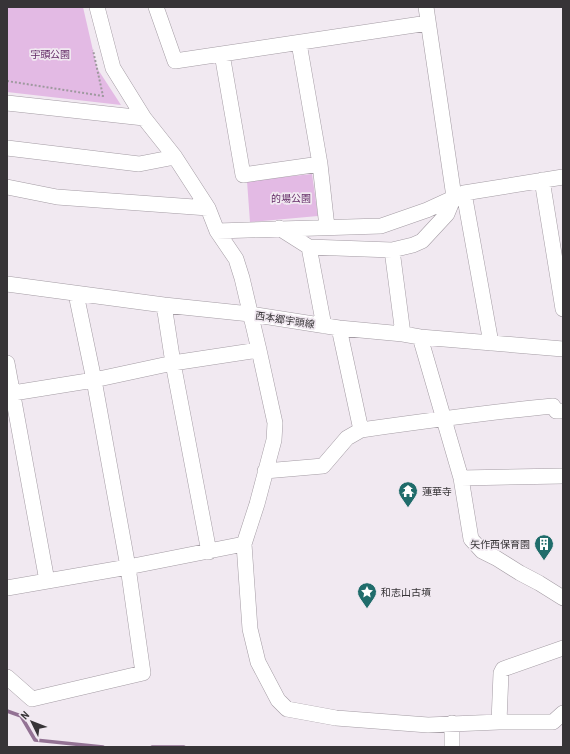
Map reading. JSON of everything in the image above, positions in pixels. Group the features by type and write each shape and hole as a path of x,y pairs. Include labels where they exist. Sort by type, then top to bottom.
{"street":[{"path":"97,7 113,68 144,118 175,157 208,208 217,231 236,259 275,422 274,440 257,504 244,544 250,629 258,662 278,700 287,709 336,718 428,725 452,723 553,722 563,713"},
{"path":"156,7 175,61 428,23"},
{"path":"426,7 459,195 491,343"},
{"path":"299,43 320,164 327,227"},
{"path":"222,54 243,175 320,164"},
{"path":"7,103 144,118"},
{"path":"7,148 139,164 175,157"},
{"path":"217,231 381,226 427,210 459,195 563,176"},
{"path":"542,180 563,308"},
{"path":"7,187 56,197 208,208"},
{"path":"279,228 309,248 392,250 413,245 422,241 447,214 459,195"},
{"path":"309,248 324,326"},
{"path":"392,250 403,334"},
{"name":"西本郷宇頭線","path":"7,284 164,305 250,314 339,328 420,337 563,349"},
{"path":"7,677 32,699 142,672 128,567 94,380 76,294"},
{"path":"164,305 173,363 209,552"},
{"path":"339,328 361,430"},
{"path":"420,337 461,478 472,539 482,552 496,558 520,573 539,582 563,598"},
{"path":"10,393 94,380 173,363 259,350"},
{"path":"7,363 10,393 47,581"},
{"path":"265,471 323,466 347,438 361,430 443,418 553,406 556,410 563,411"},
{"path":"461,478 563,476"},
{"path":"7,588 209,552 244,544"},
{"path":"499,722 501,673 503,670 563,648"},
{"path":"452,723 452,747"}],"path":[{"path":"7,81 103,96 92,44"}],"green space":[{"name":"宇頭公園","path":"7,7 83,7 97,68 121,105 7,92"},
{"name":"的場公園","path":"312,174 318,216 250,222 247,181"}],"waterway":[{"path":"7,711 21,716 35,740 103,747"},
{"path":"152,747 184,747"}],"place":[{"name":"蓮華寺","path":"408,508"},
{"name":"矢作西保育園","path":"544,561"},
{"name":"和志山古墳","path":"367,609"}]}
